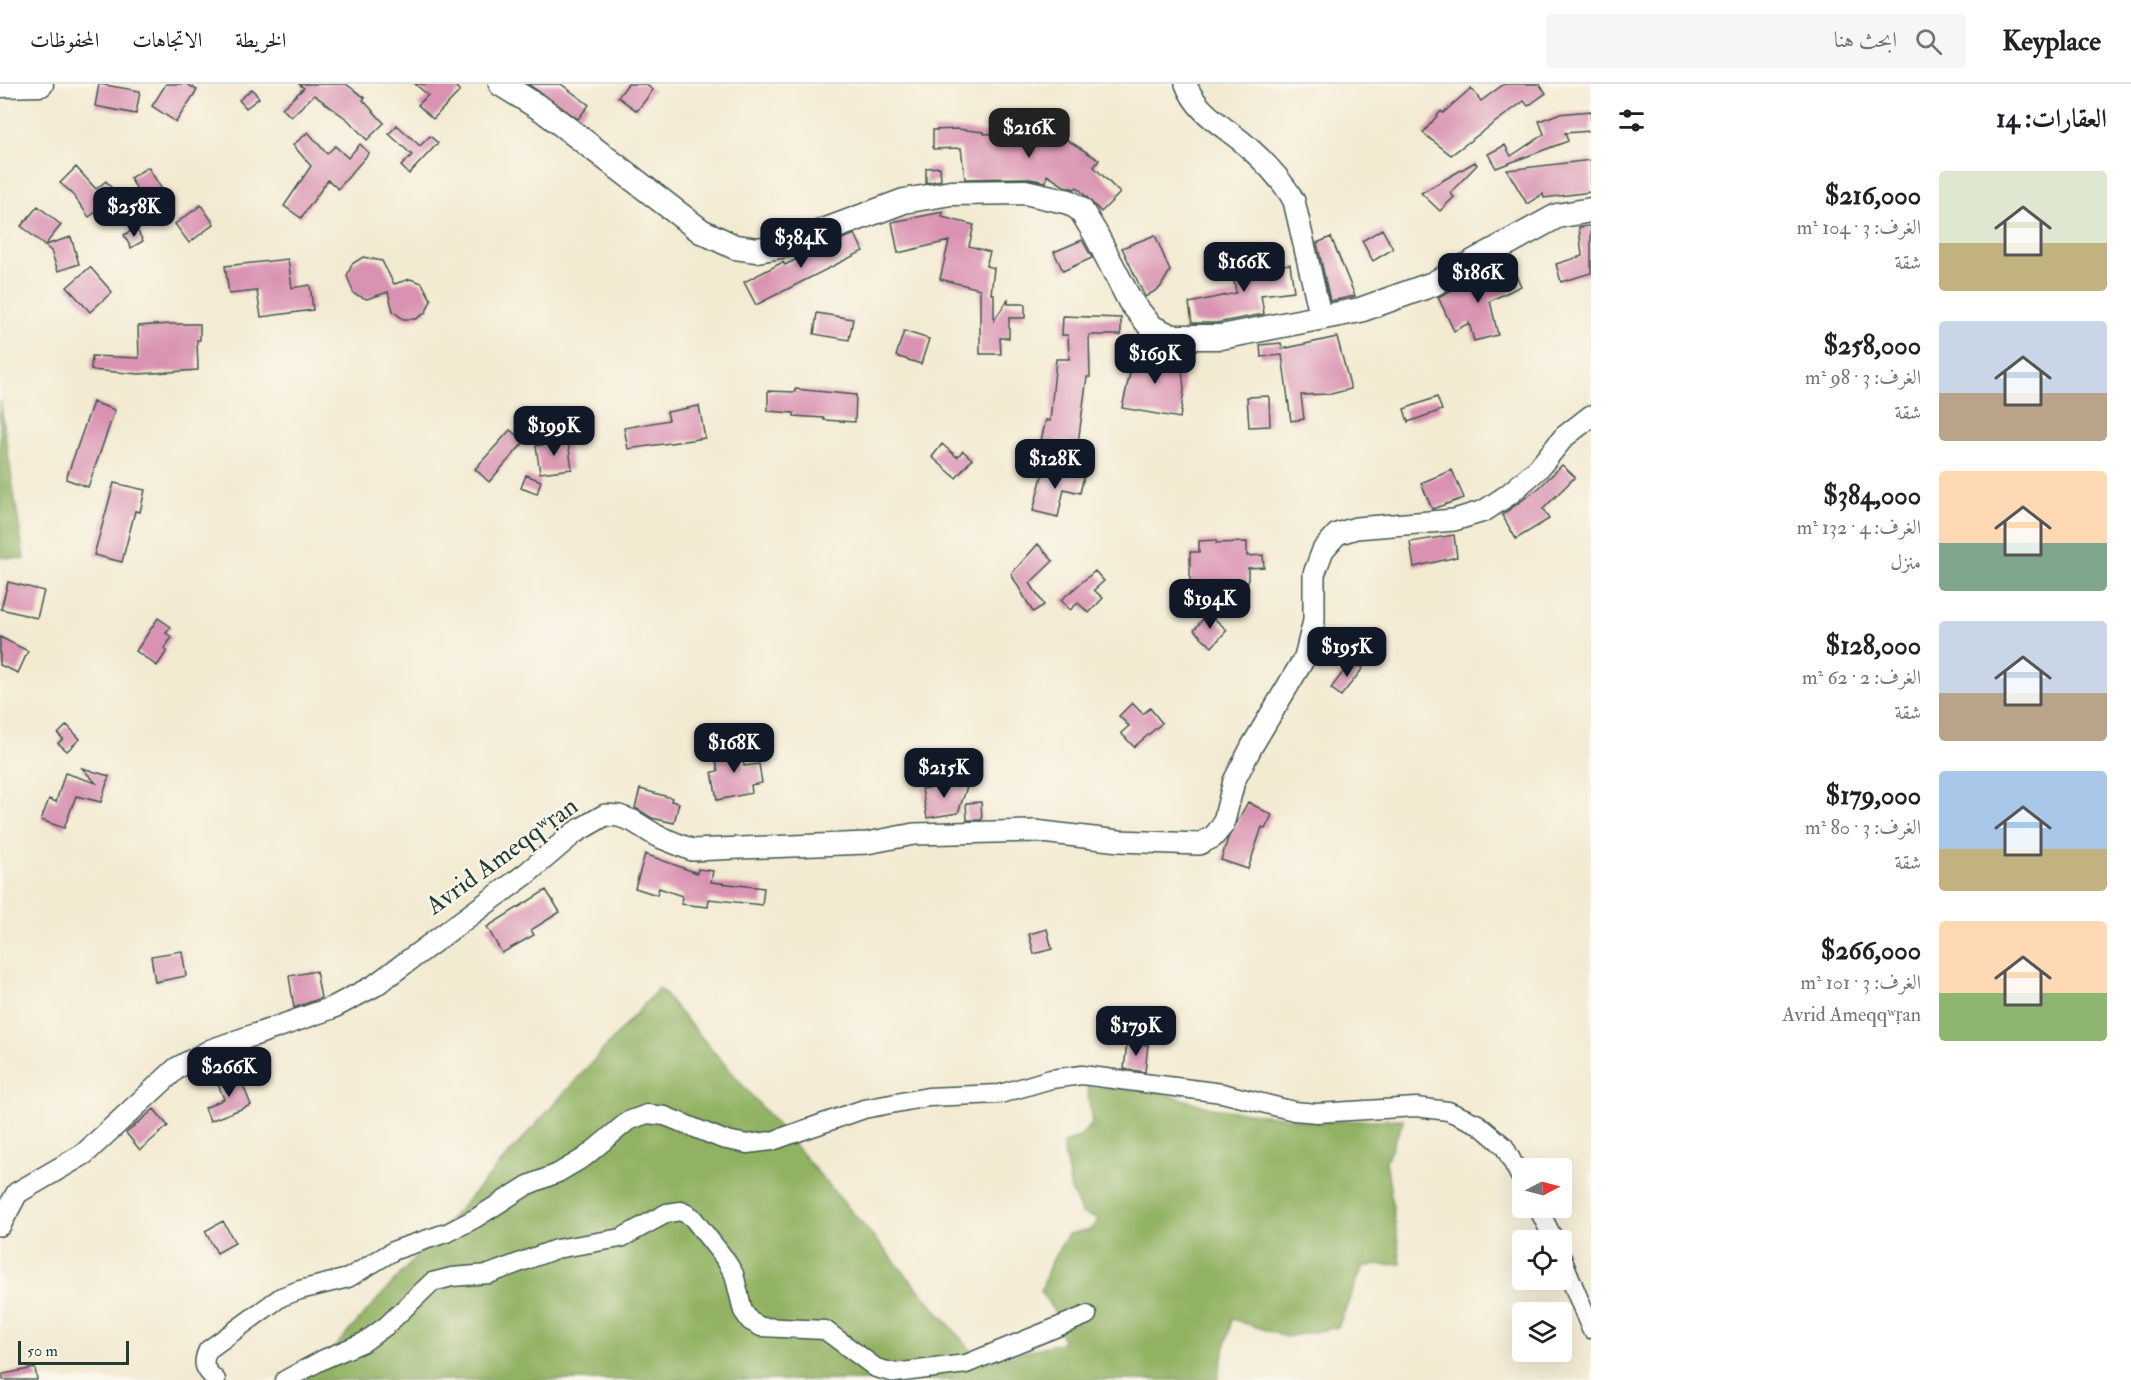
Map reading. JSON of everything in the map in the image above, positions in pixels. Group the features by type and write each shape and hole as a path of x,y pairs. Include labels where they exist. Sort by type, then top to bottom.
{"main road":[{"path":"0,85 41,84"},
{"path":"501,84 543,110 701,231 735,247 757,250 786,245 904,201 951,193 1025,192 1056,197 1081,210 1130,301 1151,327 1172,337 1221,337 1360,310 1398,298 1468,266 1516,236 1557,216 1591,210"}],"street":[{"path":"1186,84 1203,112 1248,147 1287,188 1294,201 1321,318"},
{"name":"Avrid Ameqqʷṛan","path":"0,1225 17,1193 84,1154 177,1068 211,1050 332,1008 374,986 526,874 574,833 605,815 619,816 633,821 657,836 692,850 867,843 914,834 1034,831 1119,841 1199,844 1213,837 1223,825 1234,781 1305,657 1314,621 1314,574 1323,550 1337,534 1367,527 1454,520 1484,511 1508,495 1538,469 1564,437 1591,416"},
{"path":"216,1380 205,1370 203,1359 208,1350 281,1298 300,1290 348,1278 395,1250 449,1232 476,1218 520,1189 558,1173 585,1157 628,1121 647,1114 665,1116 722,1138 747,1143 772,1141 864,1109 928,1096 1000,1094 1051,1080 1082,1075 1222,1094 1264,1106 1305,1112 1416,1107 1448,1111 1478,1124 1504,1146 1512,1161"},
{"path":"285,1380 324,1359 364,1342 386,1326 432,1282 452,1277 489,1274 556,1249 621,1238 667,1213 681,1212 692,1217 725,1259 734,1274 743,1311 750,1322 761,1327 825,1330 876,1368 895,1373 966,1364 1087,1315"},
{"path":"1572,1282 1591,1329"}],"green space":[{"path":"0,401 24,559 0,557"},
{"path":"659,988 982,1363 1063,1342 1058,1318 1041,1291 1050,1264 1068,1234 1090,1230 1099,1219 1082,1214 1071,1190 1063,1144 1079,1137 1092,1124 1087,1087 1154,1090 1211,1108 1320,1122 1404,1119 1386,1161 1401,1264 1363,1266 1338,1327 1286,1337 1232,1319 1217,1380 305,1380"}],"building":[{"path":"99,84 140,91 136,114 95,106"},
{"path":"166,84 187,84 197,90 176,122 152,106"},
{"path":"299,84 346,84 365,98 363,100 384,123 367,140 348,120 314,95 291,117 282,108 304,88"},
{"path":"415,84 453,84 460,91 433,119 418,105 428,95"},
{"path":"528,84 561,84 589,105 578,119"},
{"path":"628,84 645,84 653,90 637,111 618,97"},
{"path":"1504,84 1539,84 1546,93 1528,106 1524,101 1451,155 1423,133 1441,111 1443,113 1471,88 1481,101"},
{"path":"252,89 259,98 246,108 239,100"},
{"path":"1591,111 1591,131 1565,133 1568,141 1496,168 1488,154 1505,145 1511,156 1544,134 1539,121 1558,114"},
{"path":"397,125 420,146 430,136 438,143 409,174 401,166 412,155 389,134"},
{"path":"1033,126 1061,129 1061,136 1099,160 1094,167 1120,193 1101,212 1077,187 1075,189 1064,186 1047,175 1046,182 1025,178 965,179 961,148 933,149 933,130 957,129 984,132 984,134 1032,131"},
{"path":"308,132 327,154 335,146 348,158 360,144 369,153 338,189 328,180 301,218 284,206 311,166 293,145"},
{"path":"1591,160 1591,192 1544,198 1543,194 1527,204 1507,170"},
{"path":"1475,162 1477,165 1450,193 1454,197 1440,211 1421,193"},
{"path":"76,167 96,189 106,181 118,196 89,217 71,192 60,183"},
{"path":"148,167 163,191 145,202 130,178"},
{"path":"940,167 941,180 926,183 926,168"},
{"path":"201,205 214,224 189,243 175,224"},
{"path":"38,206 61,225 45,245 71,237 79,264 58,271 51,251 21,226"},
{"path":"943,212 942,217 974,225 969,246 990,252 986,266 994,268 991,294 994,294 994,320 1008,300 1008,304 1025,304 1025,318 1009,318 1009,338 1000,338 1001,354 980,354 980,289 940,279 949,241 898,253 892,222"},
{"path":"1591,226 1591,273 1561,282 1556,264 1582,256 1579,227"},
{"path":"136,228 143,241 131,248 124,235"},
{"path":"1382,229 1393,249 1373,261 1362,241"},
{"path":"855,234 863,251 756,305 744,282 783,262 785,265 821,247"},
{"path":"1155,235 1170,271 1160,288 1145,297 1122,248"},
{"path":"1331,237 1355,296 1330,301 1317,243"},
{"path":"1082,240 1092,258 1063,271 1054,252"},
{"path":"363,257 382,261 394,284 410,279 422,283 431,300 426,312 416,319 403,319 393,311 388,292 367,299 354,294 347,276 352,264"},
{"path":"1254,258 1256,269 1290,264 1294,291 1261,295 1264,314 1216,323 1192,323 1189,303 1236,293 1231,262"},
{"path":"288,259 292,288 310,285 313,310 261,317 257,291 229,294 225,266"},
{"path":"90,267 112,292 90,312 67,287"},
{"path":"1512,267 1521,286 1490,301 1498,335 1474,341 1469,323 1454,331 1438,297 1468,282 1470,288"},
{"path":"817,313 853,319 849,340 814,334"},
{"path":"1063,316 1121,318 1121,335 1089,335 1090,377 1087,377 1078,443 1057,439 1053,458 1041,455 1044,441 1041,440 1046,420 1050,421 1056,359 1069,359 1068,335 1062,335"},
{"path":"200,324 200,340 197,340 198,370 139,374 91,370 92,356 139,358 138,326"},
{"path":"904,331 929,339 921,364 896,356"},
{"path":"1337,337 1351,389 1331,394 1301,395 1304,419 1291,421 1282,355 1261,357 1260,345 1281,343 1282,349"},
{"path":"1136,347 1152,351 1150,357 1181,356 1184,390 1180,418 1122,408"},
{"path":"795,389 856,395 855,422 824,420 824,418 794,416 794,413 768,411 768,391 795,392"},
{"path":"1269,396 1270,426 1249,427 1247,397"},
{"path":"1437,397 1442,410 1408,422 1404,409"},
{"path":"93,402 115,410 88,487 66,479"},
{"path":"699,406 705,438 628,449 624,428 669,420 667,412"},
{"path":"510,430 525,441 489,482 475,469"},
{"path":"568,441 572,469 540,473 536,446"},
{"path":"942,444 957,457 963,451 972,459 956,478 932,457"},
{"path":"1562,465 1575,477 1543,509 1549,519 1516,539 1502,515 1539,488"},
{"path":"1044,468 1084,476 1080,493 1064,489 1058,517 1033,511"},
{"path":"1452,470 1464,498 1432,509 1421,483"},
{"path":"526,475 541,481 537,494 521,488"},
{"path":"114,483 145,490 140,512 135,511 122,562 94,555"},
{"path":"1454,535 1457,557 1414,567 1410,542"},
{"path":"1216,540 1216,543 1247,542 1247,556 1263,555 1264,567 1248,568 1248,582 1222,583 1222,589 1207,588 1207,600 1190,600 1190,552 1199,552 1199,541"},
{"path":"1038,544 1053,561 1030,583 1044,605 1033,612 1011,574"},
{"path":"1095,571 1104,581 1094,590 1103,598 1089,613 1078,603 1070,610 1061,600"},
{"path":"8,582 44,591 37,618 1,609"},
{"path":"1208,613 1227,630 1212,647 1194,630"},
{"path":"158,618 171,627 166,633 172,637 164,649 167,651 157,666 136,651"},
{"path":"0,637 28,651 18,673 0,665"},
{"path":"1353,659 1363,668 1341,696 1331,688"},
{"path":"1132,703 1143,714 1150,708 1162,723 1134,747 1121,733 1129,726 1119,716"},
{"path":"67,725 80,739 67,751 58,743 63,739 58,734"},
{"path":"741,746 744,766 759,764 762,783 751,785 752,793 717,800 712,772 718,771 714,751"},
{"path":"82,768 109,776 101,802 76,796 64,828 41,820 49,799 56,802 65,773 96,783"},
{"path":"969,781 958,813 927,818 922,789"},
{"path":"640,789 672,798 671,801 679,803 674,823 652,818 635,808"},
{"path":"981,802 982,820 967,820 966,803"},
{"path":"1248,802 1272,815 1265,829 1262,827 1248,869 1221,860 1228,838"},
{"path":"645,854 697,873 698,869 713,871 711,882 764,888 762,905 709,899 708,907 681,904 682,896 659,888 657,895 635,888"},
{"path":"546,890 560,912 531,930 534,935 502,953 487,927"},
{"path":"1047,929 1052,949 1034,954 1029,934"},
{"path":"182,951 186,976 155,982 151,956"},
{"path":"316,971 321,998 294,1008 289,976"},
{"path":"1127,1042 1148,1045 1145,1072 1124,1069"},
{"path":"238,1073 251,1105 210,1121 205,1108 224,1099 217,1082"},
{"path":"154,1109 168,1126 140,1150 126,1133"},
{"path":"223,1221 235,1243 217,1253 205,1231"},
{"path":"35,1368 37,1380 3,1380 3,1374"}]}
